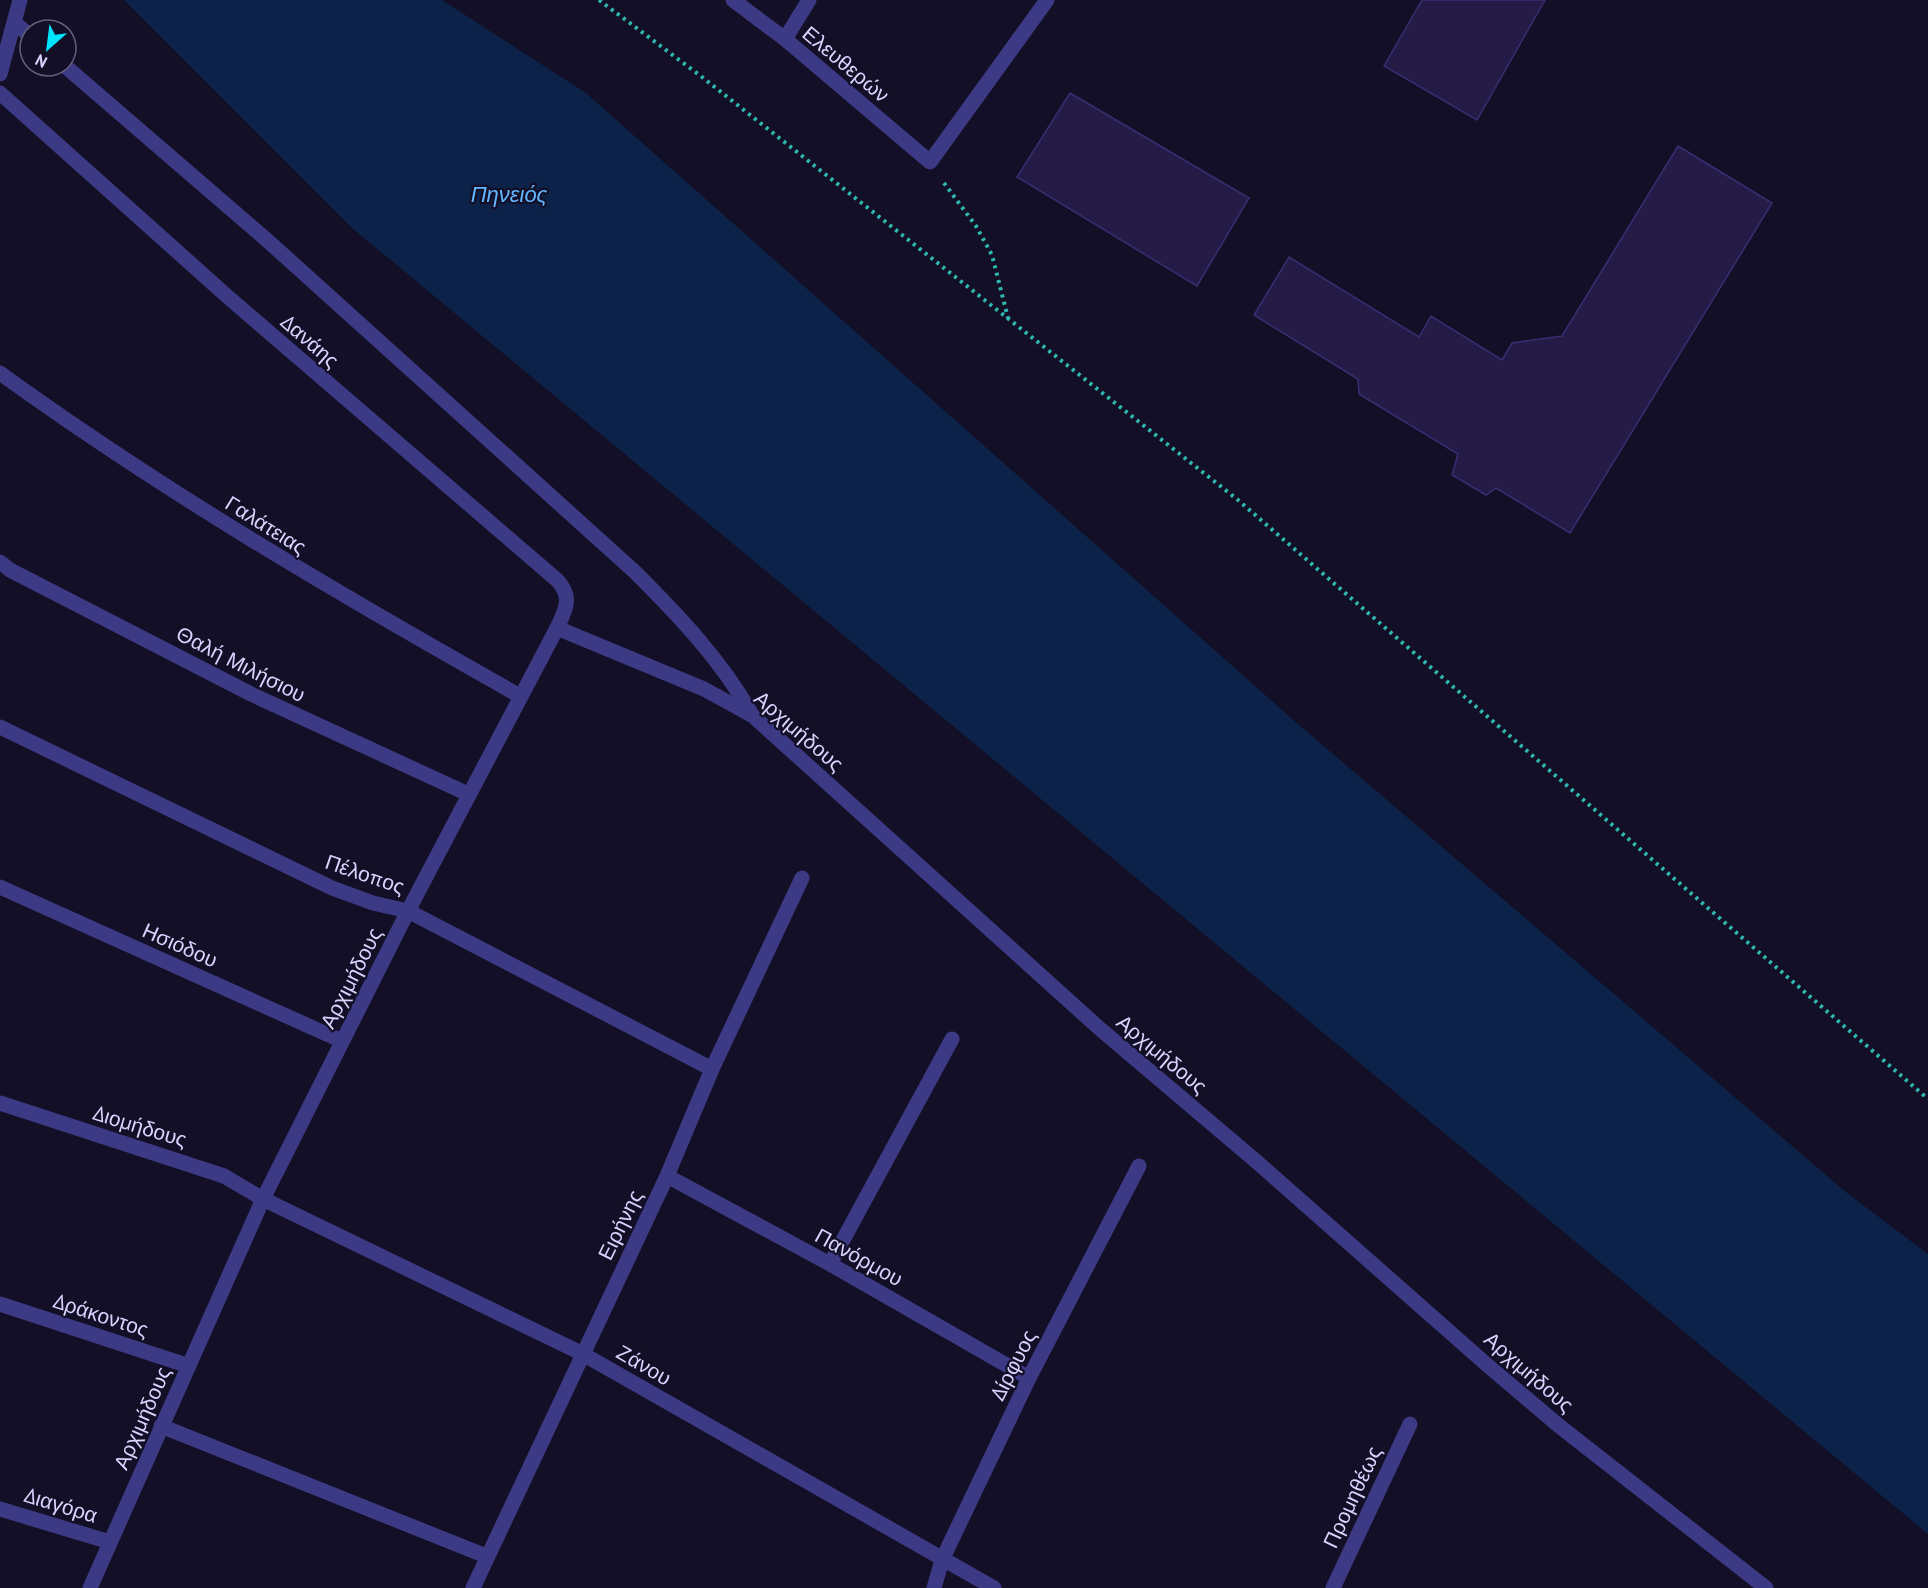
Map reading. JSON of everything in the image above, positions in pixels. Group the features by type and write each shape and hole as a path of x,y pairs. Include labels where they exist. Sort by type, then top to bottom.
{"street":[{"path":"0,74 20,0"},
{"name":"Ελευθερών","path":"733,0 785,39 930,162"},
{"path":"785,39 809,0"},
{"path":"930,162 1047,0"},
{"path":"78,77 268,241 635,572 675,612 735,685 753,716"},
{"name":"Δανάης","path":"0,93 228,297 557,580 564,588 568,605 557,628"},
{"name":"Γαλάτειας","path":"0,373 198,508 329,589 520,696"},
{"name":"Θαλή Μιλήσιου","path":"0,562 10,570 251,694 468,794"},
{"name":"Αρχιμήδους","path":"90,1588 263,1199 468,794 557,628 704,688 753,716 1099,1028 1257,1162 1486,1364 1558,1425 1766,1588"},
{"name":"Πέλοπος","path":"0,727 332,888 373,903 408,911 712,1069"},
{"name":"Ειρήνης","path":"473,1588 486,1556 667,1176 712,1069 802,878"},
{"name":"Ησιόδου","path":"0,887 342,1041"},
{"path":"830,1264 952,1039"},
{"name":"Διομήδους","path":"0,1103 224,1176 263,1199"},
{"name":"Δίρφυος","path":"934,1588 942,1560 1029,1378 1139,1166"},
{"name":"Πανόρμου","path":"667,1176 830,1264 1029,1378"},
{"name":"Ζάνου","path":"263,1199 582,1353 994,1588"},
{"name":"Δράκοντος","path":"0,1304 189,1366"},
{"name":"Προμηθέως","path":"1333,1588 1410,1424"},
{"path":"162,1426 486,1556"},
{"name":"Διαγόρα","path":"0,1509 110,1542"}],"path":[{"path":"600,0 685,64 1238,500 1928,1099"},
{"path":"930,162 976,226 992,255 1008,318"}],"water":[{"name":"Πηνειός","path":"124,0 442,0 586,93 1298,724 1847,1193 1928,1254 1928,1534 352,228"}],"building":[{"path":"1422,0 1545,0 1477,120 1384,66"},
{"path":"1070,93 1249,198 1197,286 1017,177"},
{"path":"1678,146 1772,203 1570,533 1496,488 1486,495 1452,475 1458,454 1359,394 1358,379 1254,315 1289,257 1419,337 1431,316 1502,360 1512,343 1562,336"}]}
